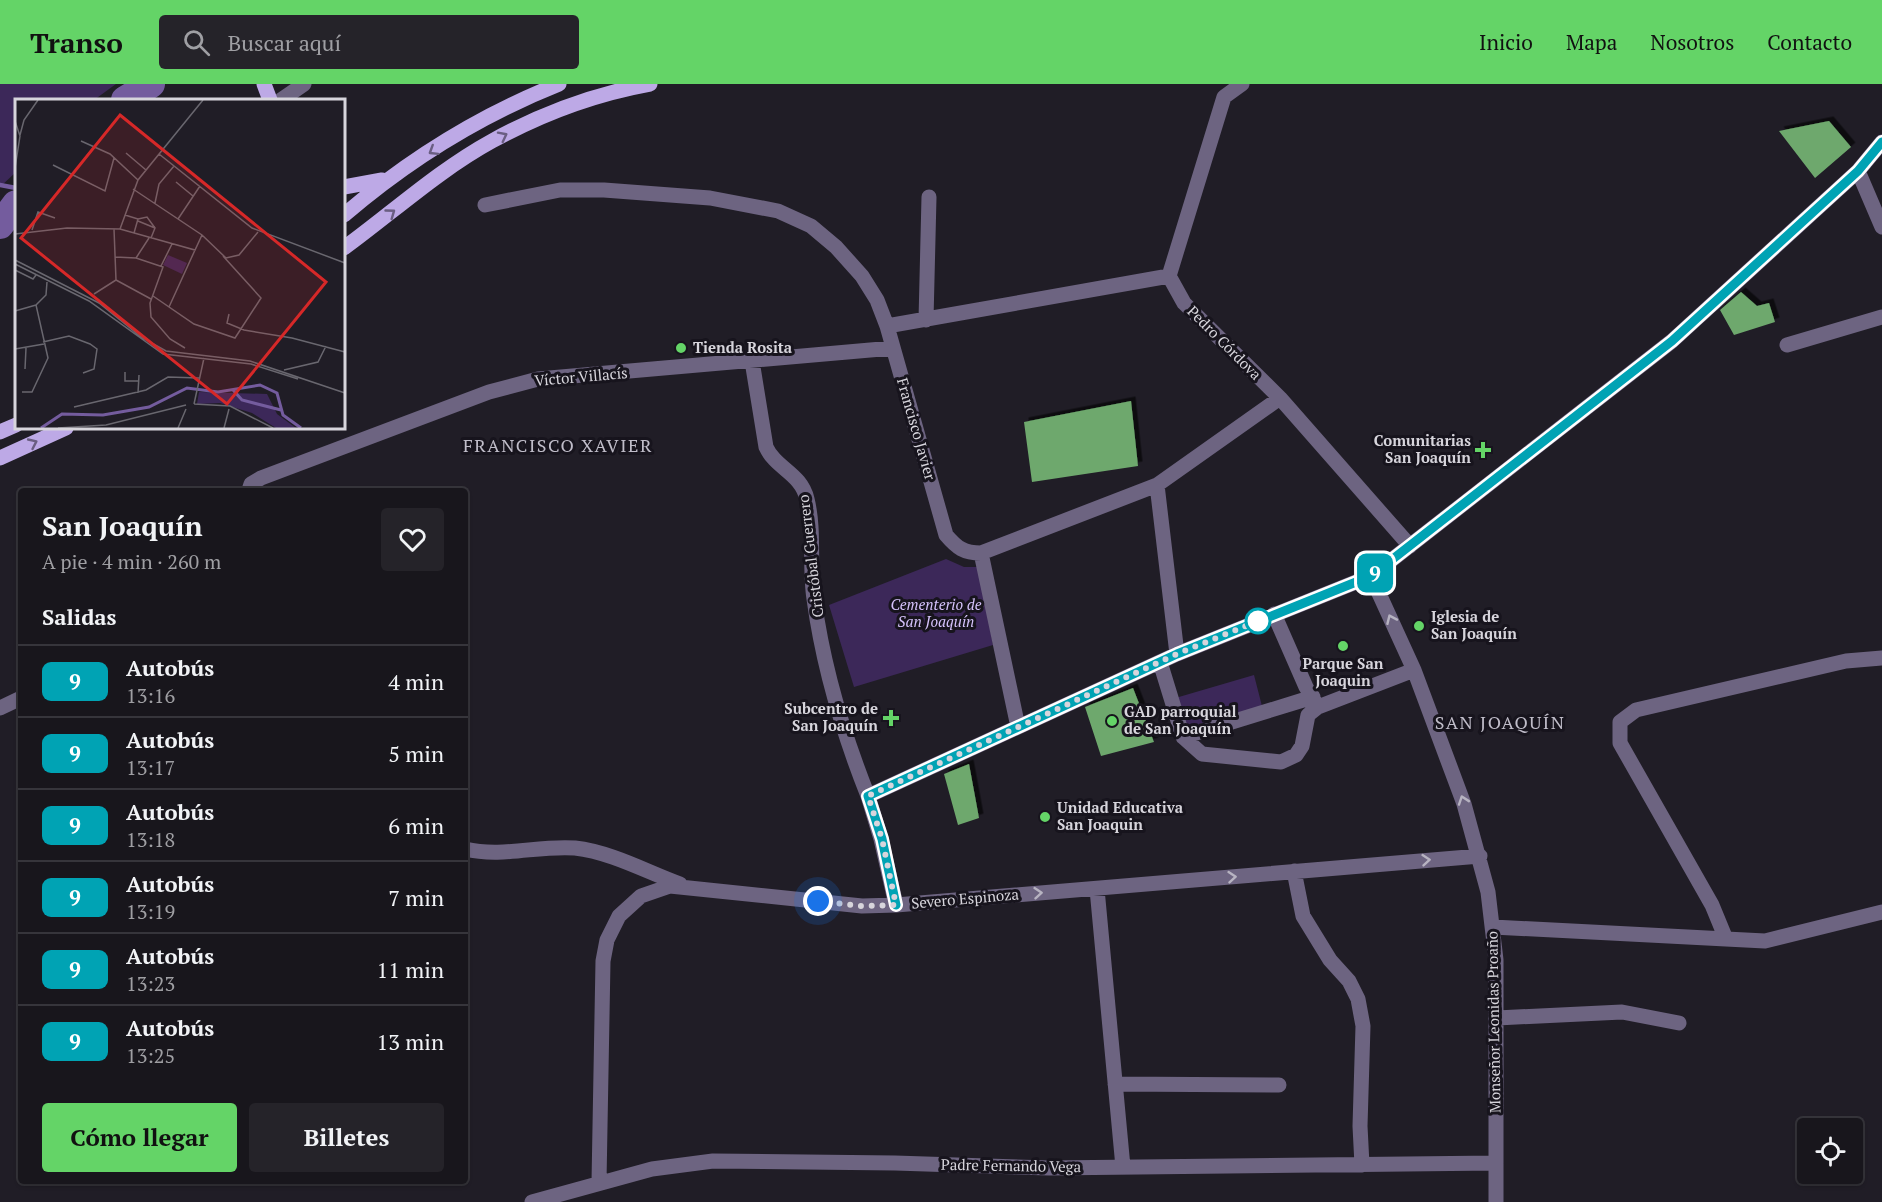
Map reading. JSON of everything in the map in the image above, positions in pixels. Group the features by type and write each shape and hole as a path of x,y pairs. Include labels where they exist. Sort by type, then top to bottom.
{"main road":[{"path":"264,84 270,99"},
{"path":"345,214 385,180 509,104 559,84"},
{"path":"345,246 490,142 533,120 576,104 650,84"},
{"path":"345,187 385,180"},
{"path":"0,432 15,425"},
{"path":"0,458 64,429"}],"street":[{"path":"282,99 304,84"},
{"path":"887,326 1169,276 1224,97 1242,84"},
{"path":"868,796 1177,654 1371,576 1672,341 1858,171 1880,147"},
{"path":"1858,171 1882,227"},
{"name":"Francisco Javier","path":"485,205 560,190 710,198 778,211 811,226 836,247 862,276 878,300 946,535 962,550 981,553"},
{"path":"926,320 929,197"},
{"name":"Pedro Córdova","path":"1169,276 1184,303 1280,398 1410,546"},
{"path":"1787,345 1882,317"},
{"name":"Víctor Villacís","path":"250,487 489,392 538,379 893,348"},
{"name":"Cristóbal Guerrero","path":"752,361 766,447 771,456 795,475 808,500 814,598 825,653 856,765 882,839 896,905"},
{"path":"1018,727 981,553 1156,485 1280,398"},
{"path":"1156,485 1177,654"},
{"name":"Monseñor Leonidas Proaño","path":"1371,576 1414,670 1464,804 1480,856 1493,927 1497,1018 1496,1202"},
{"path":"1274,614 1316,702"},
{"path":"1726,939 1712,905 1620,743 1620,722 1636,710 1846,661 1882,657"},
{"path":"1160,662 1183,737 1202,754 1281,762 1296,755 1302,746 1308,715 1316,702"},
{"path":"1183,737 1316,702 1414,670"},
{"path":"0,708 18,699"},
{"path":"468,849 499,854 573,848 594,851 686,886"},
{"name":"Severo Espinoza","path":"599,1182 603,961 607,940 619,916 641,896 670,886 686,886 862,906 896,905 1480,856"},
{"path":"1294,871 1303,916 1330,960 1349,981 1358,999 1363,1026 1360,1126 1362,1165"},
{"path":"1097,889 1123,1167"},
{"path":"1493,927 1726,939 1746,942 1765,941 1882,912"},
{"path":"1497,1018 1622,1012 1679,1023"},
{"path":"1115,1083 1279,1085"},
{"name":"Padre Fernando Vega","path":"532,1202 652,1169 713,1161 895,1162 1049,1168 1496,1163"}],"green space":[{"path":"0,84 116,84 95,99 15,99 15,173 0,187"},
{"name":"Cementerio de San Joaquín","path":"946,559 964,567 979,567 993,645 854,687 829,605"},
{"path":"1254,675 1263,710 1186,737 1172,699"}],"building":[{"path":"1829,121 1851,147 1815,178 1779,131"},
{"path":"1741,292 1757,306 1769,303 1775,322 1734,335 1720,310"},
{"path":"1131,401 1138,466 1032,482 1024,422"},
{"path":"1133,688 1154,742 1101,756 1085,707"},
{"path":"969,764 979,818 958,825 944,774"}],"waterway":[{"path":"127,99 151,84"},
{"path":"0,185 15,188"},
{"path":"0,225 15,205"}],"bus line":[{"name":"9","path":"896,905 882,839 868,796 1177,654 1371,576 1672,341 1858,171 1882,142"}],"place":[{"name":"Tienda Rosita","path":"681,348"},
{"name":"Comunitarias San Joaquín","path":"1483,450"},
{"name":"Iglesia de San Joaquín","path":"1419,626"},
{"name":"Parque San Joaquin","path":"1343,646"},
{"name":"Subcentro de San Joaquín","path":"891,718"},
{"name":"GAD parroquial de San Joaquín","path":"1112,721"},
{"name":"Unidad Educativa San Joaquin","path":"1045,817"}],"district":[{"name":"FRANCISCO XAVIER","path":"558,446"},
{"name":"SAN JOAQUÍN","path":"1500,723"}],"route":[{"path":"818,901 862,906 896,905 882,839 868,796 1177,654 1258,621"}]}
